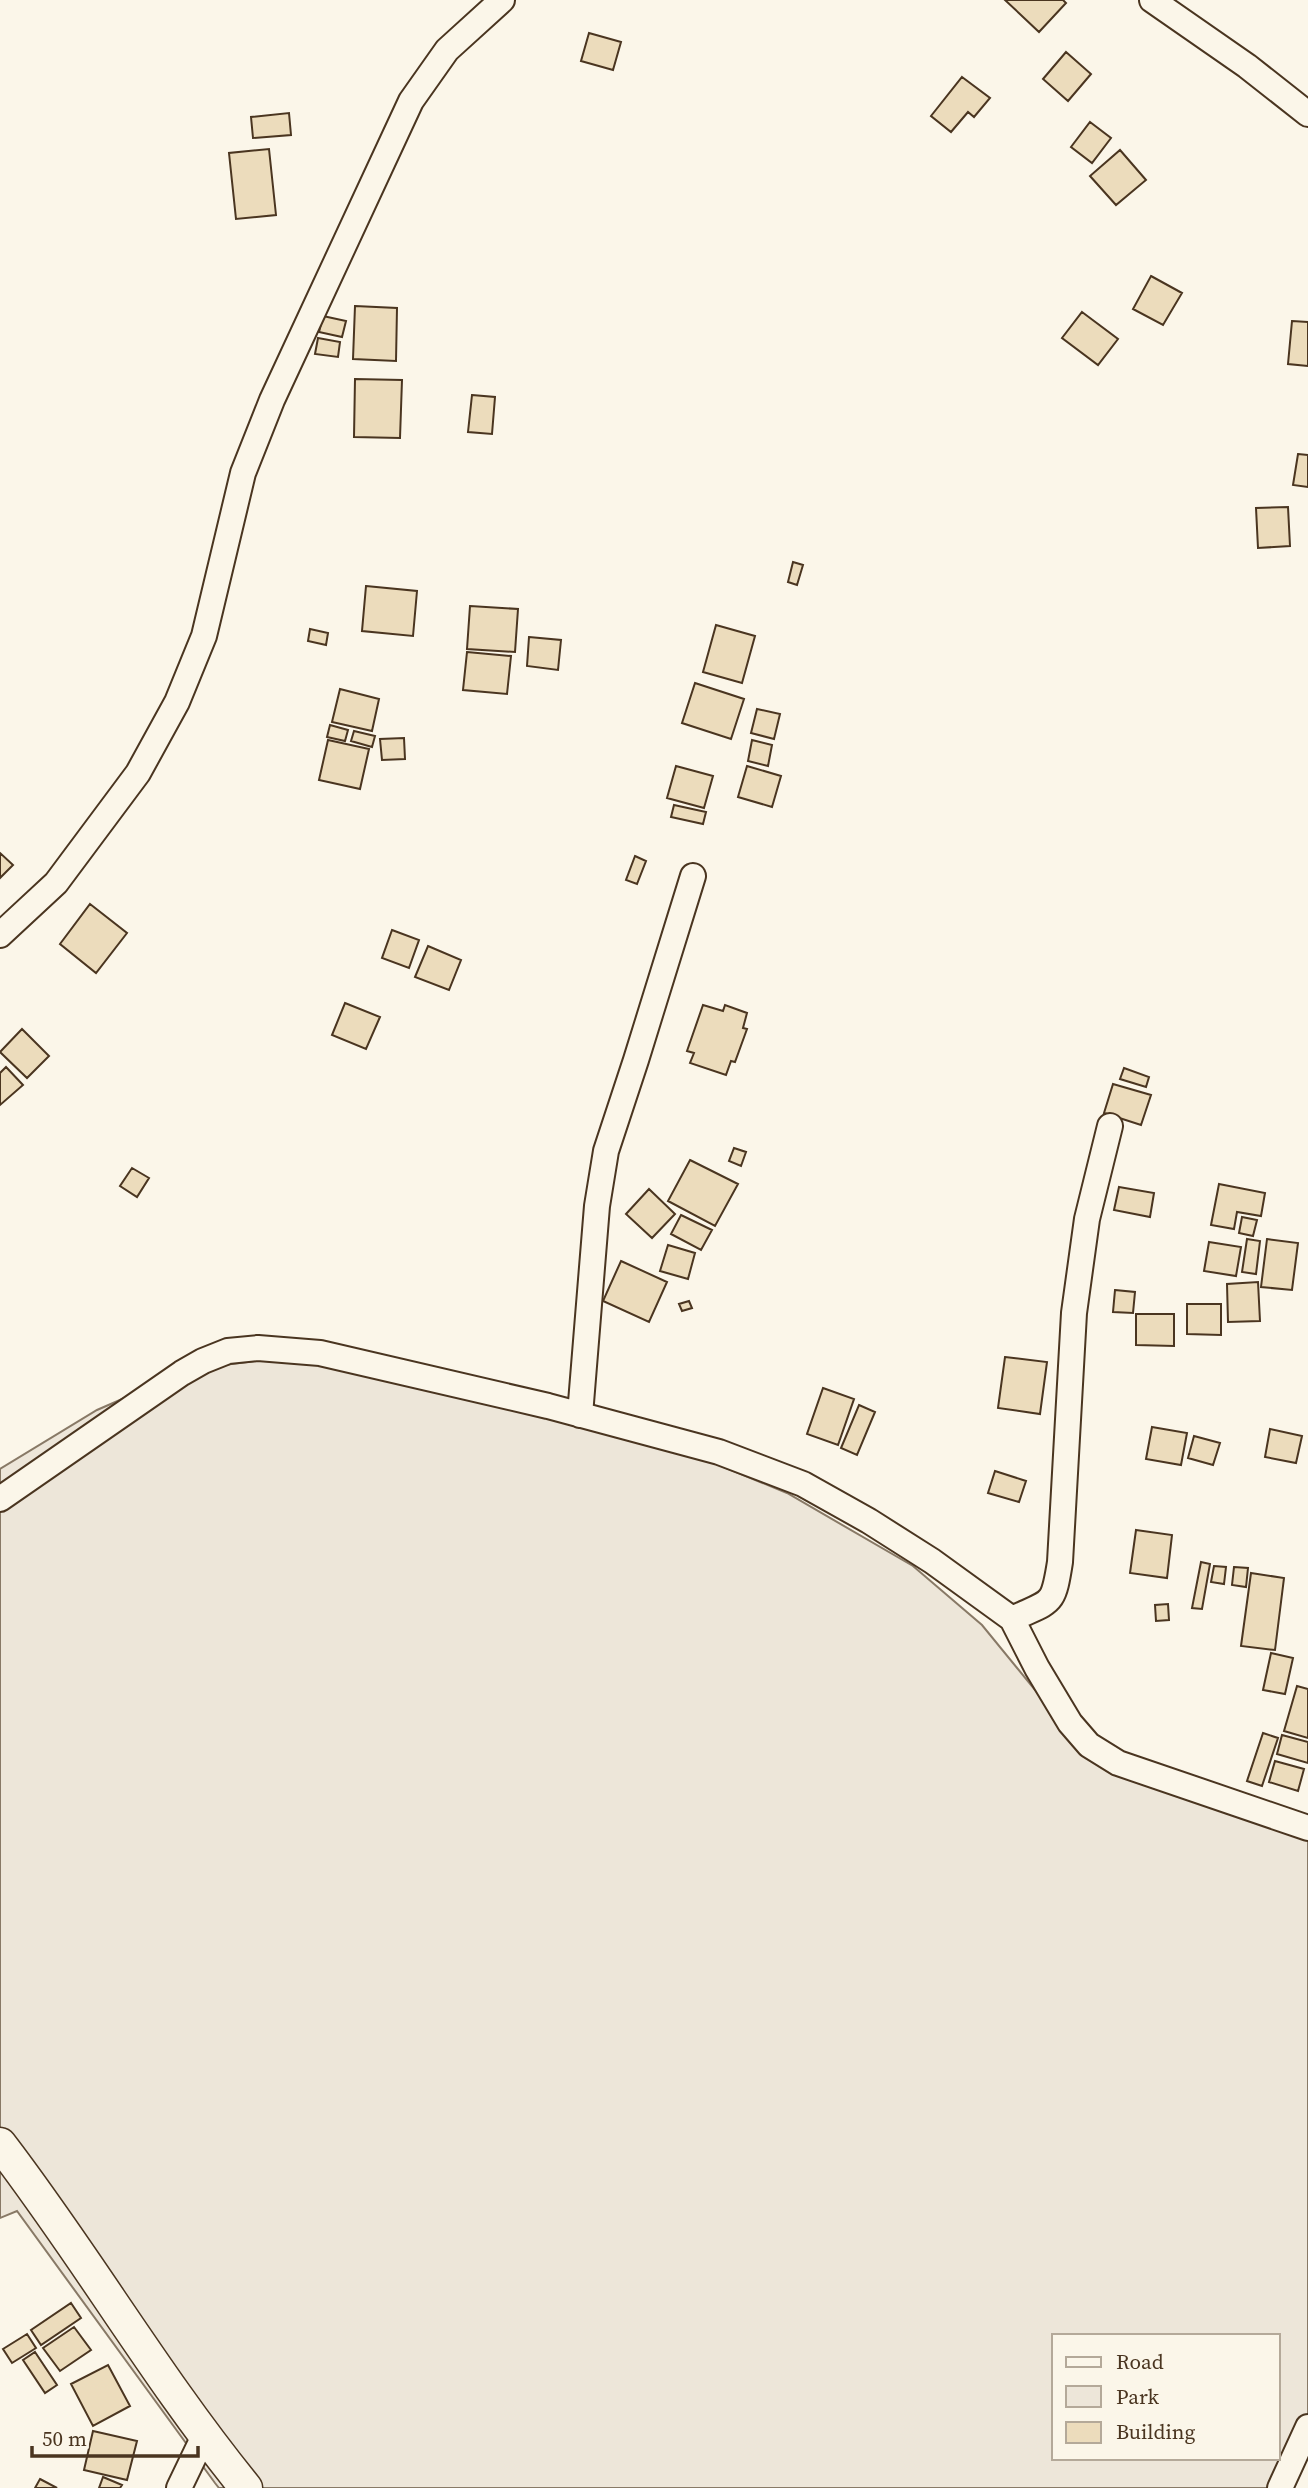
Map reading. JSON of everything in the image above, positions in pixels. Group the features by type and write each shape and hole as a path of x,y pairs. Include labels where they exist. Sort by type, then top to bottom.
{"main road":[{"path":"0,2144 95,2276 204,2436 246,2488"}],"street":[{"path":"0,936 56,883 138,773 177,702 204,636 243,473 272,400 393,138 411,101 447,50 502,0"},
{"path":"1152,0 1247,66 1308,114"},
{"path":"580,1415 597,1206 606,1150 693,876"},
{"path":"1012,1619 1047,1603 1055,1595 1060,1562 1074,1314 1087,1219 1110,1126"},
{"path":"0,1499 182,1373 228,1351 258,1348 320,1353 580,1415 719,1452 803,1484 869,1521 932,1561 1012,1619 1070,1723 1088,1745 1118,1763 1308,1828"},
{"path":"1280,2488 1308,2427"},
{"path":"179,2488 204,2436"}],"green space":[{"path":"314,1354 539,1413 714,1463 787,1493 913,1566 982,1625 1066,1728 1118,1754 1308,1819 1308,2422 1280,2488 219,2488 17,2211 0,2218 0,1469 97,1410 191,1369"}],"building":[{"path":"1005,0 1063,0 1066,3 1039,32"},
{"path":"589,33 621,42 613,70 581,61"},
{"path":"1066,52 1091,74 1068,101 1043,79"},
{"path":"962,77 990,98 974,117 968,112 951,132 931,116"},
{"path":"289,113 291,135 253,138 251,117"},
{"path":"1090,122 1111,138 1092,163 1071,147"},
{"path":"269,149 276,215 236,219 229,153"},
{"path":"1120,150 1146,180 1116,205 1090,176"},
{"path":"1151,276 1182,293 1163,325 1133,309"},
{"path":"355,306 397,308 396,361 353,359"},
{"path":"1082,312 1118,339 1098,365 1062,338"},
{"path":"323,316 346,321 342,337 319,332"},
{"path":"1292,321 1308,322 1308,366 1288,364"},
{"path":"318,338 340,342 338,357 315,354"},
{"path":"355,379 402,380 400,438 354,437"},
{"path":"472,395 495,397 492,434 468,432"},
{"path":"1298,454 1308,455 1308,487 1293,485"},
{"path":"1288,507 1290,546 1258,548 1256,508"},
{"path":"793,562 803,565 797,585 788,582"},
{"path":"366,586 417,591 413,636 362,631"},
{"path":"470,606 518,609 515,652 467,649"},
{"path":"716,625 755,636 742,683 703,672"},
{"path":"310,629 328,633 326,645 308,641"},
{"path":"529,637 561,640 558,670 527,666"},
{"path":"467,652 511,656 507,694 463,690"},
{"path":"695,683 744,699 731,739 682,723"},
{"path":"340,689 379,699 372,731 332,722"},
{"path":"757,709 780,714 774,739 751,733"},
{"path":"330,725 348,730 345,741 327,737"},
{"path":"354,731 375,736 372,747 351,741"},
{"path":"404,738 405,759 382,760 380,739"},
{"path":"328,740 369,749 360,789 319,780"},
{"path":"752,740 772,745 768,766 748,761"},
{"path":"676,766 713,776 704,808 667,798"},
{"path":"747,766 781,776 772,807 738,797"},
{"path":"674,805 706,812 703,824 671,817"},
{"path":"0,853 13,865 0,878"},
{"path":"635,856 646,861 637,884 626,880"},
{"path":"90,904 127,933 96,973 60,944"},
{"path":"392,930 419,940 409,968 382,958"},
{"path":"428,946 461,960 449,990 415,977"},
{"path":"345,1003 380,1017 366,1049 332,1035"},
{"path":"703,1005 723,1011 725,1005 747,1013 743,1028 747,1029 735,1062 731,1061 726,1075 690,1063 694,1053 687,1051"},
{"path":"22,1029 49,1056 27,1078 0,1052"},
{"path":"6,1067 23,1085 0,1105 0,1073"},
{"path":"1124,1068 1149,1077 1146,1087 1120,1079"},
{"path":"1113,1084 1151,1095 1141,1125 1104,1113"},
{"path":"734,1148 746,1152 741,1166 729,1161"},
{"path":"690,1160 738,1184 715,1226 668,1201"},
{"path":"132,1168 149,1178 137,1197 120,1186"},
{"path":"1219,1184 1265,1193 1261,1216 1237,1212 1234,1229 1211,1225"},
{"path":"1119,1187 1154,1193 1150,1217 1114,1210"},
{"path":"649,1189 675,1214 652,1238 626,1214"},
{"path":"681,1215 712,1230 701,1250 671,1234"},
{"path":"1242,1217 1257,1220 1253,1236 1239,1233"},
{"path":"1247,1239 1260,1241 1256,1274 1242,1272"},
{"path":"1267,1239 1298,1243 1292,1290 1261,1287"},
{"path":"1209,1242 1241,1247 1236,1276 1204,1271"},
{"path":"668,1245 695,1253 688,1279 660,1271"},
{"path":"621,1261 667,1282 649,1322 603,1301"},
{"path":"1258,1282 1260,1321 1228,1322 1227,1284"},
{"path":"1115,1290 1135,1292 1133,1313 1113,1312"},
{"path":"689,1301 692,1308 682,1311 679,1304"},
{"path":"1187,1304 1221,1304 1221,1335 1187,1334"},
{"path":"1136,1314 1174,1314 1174,1346 1136,1345"},
{"path":"1005,1357 1047,1362 1040,1414 998,1408"},
{"path":"823,1388 854,1399 838,1445 807,1434"},
{"path":"859,1405 875,1412 857,1455 841,1448"},
{"path":"1152,1427 1187,1433 1181,1465 1146,1459"},
{"path":"1270,1429 1302,1436 1296,1463 1265,1457"},
{"path":"1194,1436 1220,1443 1213,1465 1188,1458"},
{"path":"995,1471 1026,1481 1019,1502 988,1493"},
{"path":"1136,1530 1172,1535 1167,1578 1130,1573"},
{"path":"1201,1562 1210,1564 1202,1609 1192,1608"},
{"path":"1214,1566 1226,1567 1224,1584 1211,1582"},
{"path":"1234,1567 1248,1568 1246,1587 1232,1585"},
{"path":"1251,1573 1284,1578 1275,1650 1241,1646"},
{"path":"1168,1604 1169,1620 1156,1621 1155,1605"},
{"path":"1271,1653 1293,1658 1285,1694 1263,1690"},
{"path":"1297,1686 1308,1689 1308,1738 1284,1731"},
{"path":"1263,1733 1278,1738 1262,1786 1247,1781"},
{"path":"1282,1735 1308,1742 1308,1763 1277,1754"},
{"path":"1275,1761 1304,1769 1298,1791 1269,1782"},
{"path":"71,2303 81,2318 41,2345 31,2330"},
{"path":"74,2327 91,2350 60,2371 43,2348"},
{"path":"27,2334 36,2348 12,2363 3,2349"},
{"path":"35,2352 57,2385 45,2393 23,2360"},
{"path":"108,2365 130,2406 93,2426 71,2384"},
{"path":"93,2431 137,2441 127,2480 84,2470"},
{"path":"103,2477 122,2485 120,2488 99,2488"},
{"path":"40,2479 57,2488 35,2488"}]}
